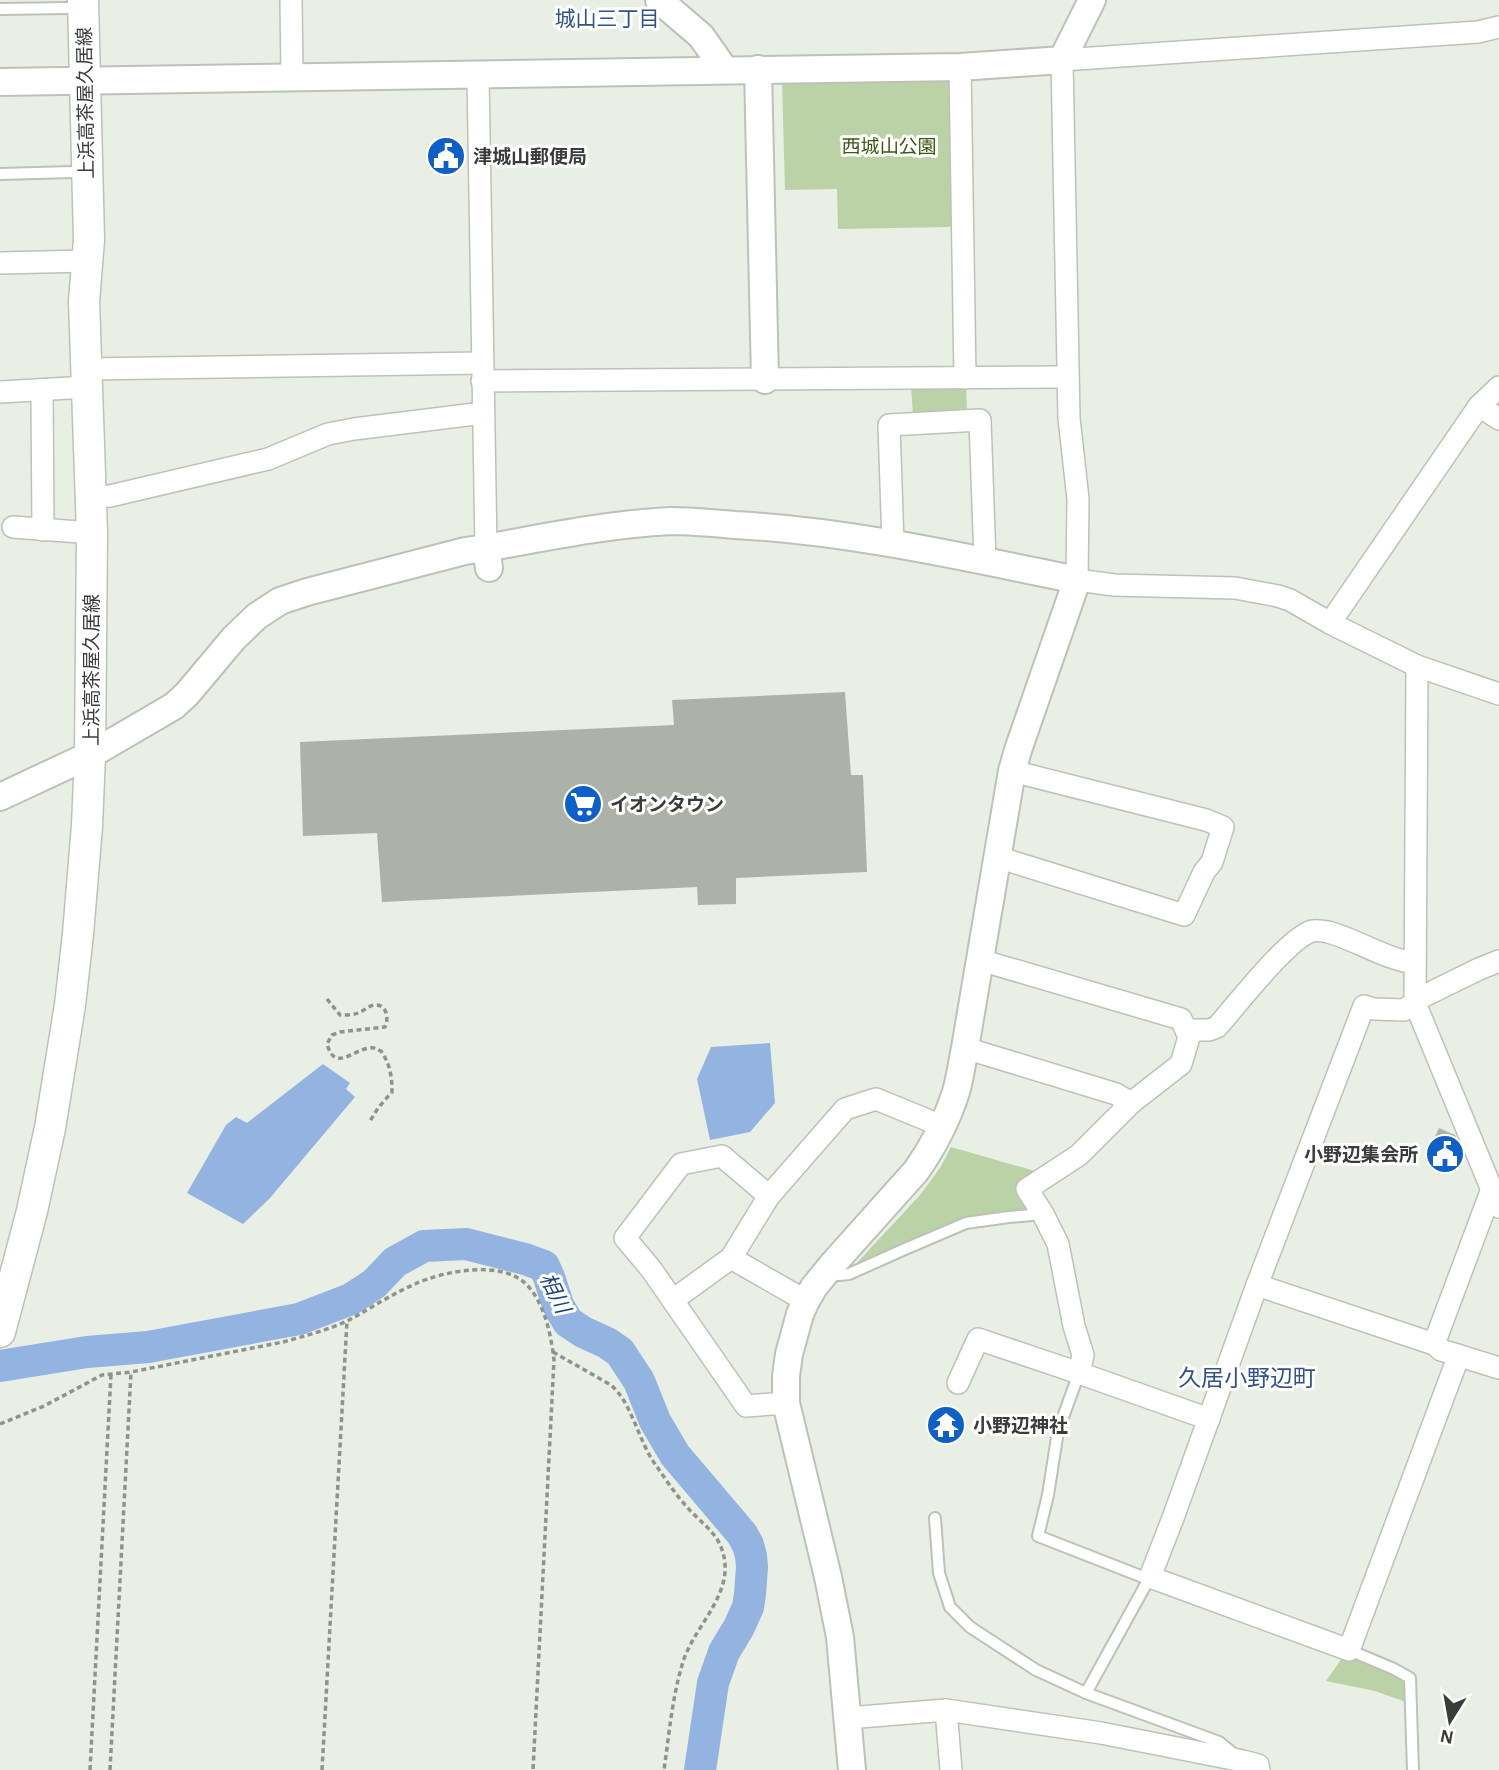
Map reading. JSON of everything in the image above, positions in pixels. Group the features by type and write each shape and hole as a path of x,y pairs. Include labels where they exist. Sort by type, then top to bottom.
{"main road":[{"name":"上浜高茶屋久居線","path":"1,1327 32,1211 68,1019 87,826 92,533 84,301 89,240 84,81 76,4"}],"street":[{"path":"291,0 292,76"},
{"path":"659,0 701,36 725,69"},
{"path":"852,1770 840,1637 786,1403 786,1376 800,1314 814,1287 904,1186 928,1154 957,1089 1012,771 1077,580 1078,499 1069,418 1062,60 1092,0"},
{"path":"0,82 960,67 1478,32 1499,27"},
{"path":"960,67 965,378"},
{"path":"758,69 765,380"},
{"path":"478,76 482,372 488,558"},
{"path":"0,263 86,261"},
{"path":"0,392 42,390 86,378 482,372 765,380 1068,377"},
{"path":"1330,623 1479,406 1499,387"},
{"path":"42,390 43,530"},
{"path":"1479,406 1499,419"},
{"path":"91,497 110,496 264,460 328,434 483,414"},
{"path":"894,544 889,425 980,420 985,561"},
{"path":"0,797 90,755 174,706 233,638 257,616 280,601 465,551 488,558 545,537 673,521 821,532 1114,586 1236,588 1278,596 1417,666 1499,694"},
{"path":"13,527 92,533"},
{"path":"1417,666 1415,1003 1496,1198 1434,1344"},
{"path":"997,857 1184,915 1204,872 1212,862 1223,827 1206,820 1012,771"},
{"path":"1186,1030 1209,1030 1217,1027 1279,956 1315,930 1329,932 1401,961 1415,963"},
{"path":"980,960 1181,1018 1189,1038 1181,1064 1131,1103 1079,1155 1027,1189 1058,1244 1083,1356 1079,1373"},
{"path":"1457,1355 1349,1650 1150,1577 1257,1285 1364,1006 1404,1010 1424,996 1499,961"},
{"path":"965,1048 1116,1094 1131,1103"},
{"path":"673,1300 731,1258 769,1196 845,1109 876,1099 942,1126"},
{"path":"769,1196 722,1156 681,1164 625,1238 651,1269 746,1405 786,1403"},
{"path":"731,1258 806,1301"},
{"path":"1257,1285 1499,1368"},
{"path":"958,1383 978,1339 1209,1419"},
{"path":"848,1718 946,1710 1101,1733 1251,1766"},
{"path":"946,1710 951,1770"}],"lane":[{"path":"0,9 76,4"},
{"path":"0,174 73,172"},
{"path":"827,1271 839,1275 849,1274 966,1223 1043,1214"},
{"path":"1079,1373 1058,1431 1048,1495 1038,1536 1143,1577 1150,1577 1086,1693"},
{"path":"935,1518 939,1573 950,1607 970,1627 1036,1670 1086,1693 1219,1742 1251,1766"},
{"path":"1349,1650 1394,1668 1410,1678 1413,1770"}],"path":[{"path":"327,999 340,1015 357,1014 372,1005 380,1005 385,1009 385,1027 340,1032 332,1035 327,1044 331,1055 337,1058 348,1057 368,1048 381,1051 386,1057 390,1067 392,1092 370,1121"},
{"path":"0,1424 44,1406 102,1375 131,1372 283,1342 347,1321 388,1296 436,1275 466,1270 491,1270 512,1275 526,1284 538,1299 553,1352 533,1770"},
{"path":"322,1770 347,1321"},
{"path":"553,1352 618,1391 650,1457 686,1507 721,1545 725,1580 692,1639 683,1662 668,1731 664,1770"},
{"path":"110,1770 131,1372"},
{"path":"90,1770 111,1374"}],"green space":[{"name":"西城山公園","path":"949,78 955,82 957,219 949,227 838,229 837,189 785,190 782,82"},
{"path":"966,384 967,413 913,416 911,385"},
{"path":"951,1147 1042,1173 1027,1211 964,1221 854,1266 920,1195 940,1168"},
{"path":"1345,1654 1394,1674 1403,1681 1406,1702 1375,1691 1326,1681"}],"water":[{"path":"770,1043 775,1103 750,1132 710,1140 697,1079 711,1047"},
{"path":"323,1064 350,1083 346,1089 355,1097 270,1198 243,1224 187,1193 226,1125 236,1117 247,1123"}],"building":[{"name":"イオンタウン","path":"845,692 851,775 863,775 867,872 736,878 736,904 698,905 697,887 382,902 377,833 303,836 300,742 674,725 672,700"},
{"name":"小野辺集会所","path":"1439,1128 1455,1135 1455,1144 1460,1146 1463,1154 1455,1172 1425,1159"}],"waterway":[{"name":"相川","path":"0,1366 87,1352 148,1347 299,1319 351,1299 374,1284 395,1262 424,1246 466,1244 544,1266 558,1305 568,1322 620,1352 639,1381 655,1421 675,1455 742,1534 748,1545 752,1567 748,1607 724,1652 713,1683 700,1770"}],"place":[{"name":"津城山郵便局","path":"446,156"},
{"name":"イオンタウン","path":"583,804"},
{"name":"小野辺集会所","path":"1445,1154"},
{"name":"小野辺神社","path":"946,1425"}],"district":[{"name":"城山三丁目","path":"607,19"},
{"name":"久居小野辺町","path":"1247,1378"}]}
